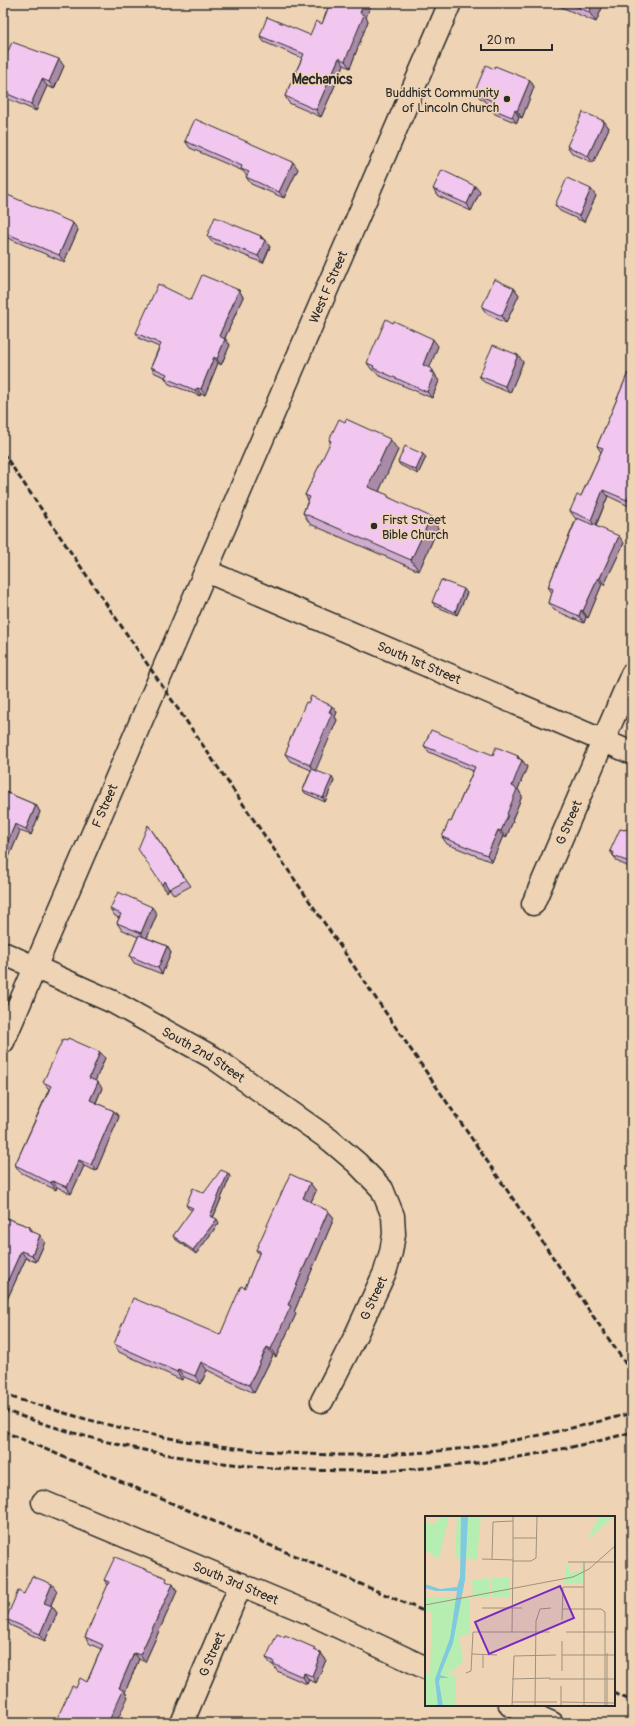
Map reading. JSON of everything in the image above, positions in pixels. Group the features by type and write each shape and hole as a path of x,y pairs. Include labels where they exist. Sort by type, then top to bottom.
{"street":[{"name":"West F Street","path":"206,571 450,3"},
{"name":"South 1st Street","path":"206,571 632,753"},
{"name":"F Street","path":"3,1042 158,679 206,571"},
{"name":"G Street","path":"533,904 632,674"},
{"name":"South 2nd Street","path":"3,953 113,1002 214,1058 330,1140 357,1163 382,1189"},
{"name":"G Street","path":"322,1401 360,1326 385,1272 391,1252 394,1234 393,1216 382,1189"},
{"name":"South 3rd Street","path":"43,1502 241,1584 425,1668"},
{"name":"G Street","path":"182,1723 241,1584"},
{"path":"512,1706 552,1723"}],"building":[{"path":"330,3 364,3 360,13 364,15 345,61 339,58 316,110 285,96 304,54 260,36 267,17 310,35 316,21 322,24"},
{"path":"568,3 593,3 589,12"},
{"path":"12,42 59,59 49,82 42,79 31,104 3,92 3,72 6,64 3,63"},
{"name":"Buddhist Community of Lincoln Church","path":"486,65 494,69 495,66 530,80 517,111 515,110 512,117 490,108 493,101 483,97 483,94 475,91"},
{"path":"583,112 604,121 588,156 567,146"},
{"path":"195,119 293,162 279,192 246,177 249,172 241,169 242,166 185,141"},
{"path":"442,170 475,186 467,204 433,189"},
{"path":"567,178 591,189 579,216 555,205"},
{"path":"3,193 73,223 59,255 3,232"},
{"path":"215,217 261,236 260,238 265,240 258,256 207,236"},
{"path":"202,275 239,290 219,336 225,339 217,359 214,357 201,389 197,388 195,390 165,378 167,374 151,367 161,344 136,333 158,284 191,300"},
{"path":"494,279 514,288 502,316 482,307"},
{"path":"386,319 393,323 394,321 433,339 423,365 432,369 430,372 434,374 427,392 373,368 374,366 367,363"},
{"path":"493,345 518,355 505,386 479,376"},
{"path":"628,373 632,375 632,490 627,500 603,490 591,520 570,511 577,495 581,496 603,448 597,446"},
{"path":"339,419 345,422 346,419 390,439 368,487 388,495 388,497 431,517 411,560 303,513 310,497 305,495 331,441 329,440"},
{"path":"405,446 423,454 416,470 398,462"},
{"path":"577,518 619,536 600,578 598,578 583,611 581,610 579,616 549,603 553,589 548,587"},
{"path":"441,580 464,589 455,612 432,602"},
{"path":"311,696 332,706 329,712 332,713 310,765 285,754 306,702 308,703"},
{"path":"431,730 493,755 496,747 518,756 517,758 522,760 512,786 517,789 507,814 508,815 501,831 498,830 487,855 442,837 449,821 451,822 475,767 424,746"},
{"path":"312,769 332,777 323,798 303,790"},
{"path":"3,791 36,805 26,829 15,824 3,853"},
{"path":"148,825 186,880 169,889 164,881 162,885 138,849"},
{"path":"620,829 625,829 632,832 632,863 613,856 614,853 610,851"},
{"path":"118,892 152,907 141,933 117,923 121,914 110,909"},
{"path":"139,935 167,946 158,968 130,956"},
{"path":"68,1038 100,1052 89,1078 98,1082 90,1100 114,1111 91,1165 79,1160 67,1187 52,1181 51,1183 15,1165 51,1086 43,1082 63,1039 67,1040"},
{"path":"221,1170 228,1173 210,1216 217,1219 193,1250 173,1236 193,1208 186,1205 193,1188 204,1193"},
{"path":"290,1174 310,1183 303,1198 328,1211 288,1305 291,1306 271,1349 267,1347 249,1385 201,1362 195,1376 178,1369 177,1372 114,1344 133,1298 220,1335 241,1286 245,1288 260,1251 256,1250"},
{"path":"3,1217 30,1227 29,1230 40,1235 32,1255 21,1251 3,1291"},
{"path":"115,1557 167,1578 166,1581 173,1584 140,1655 134,1653 119,1688 123,1690 108,1723 55,1723 72,1686 76,1688 80,1678 87,1682 103,1645 85,1637 109,1582 104,1580"},
{"path":"32,1576 52,1584 44,1603 52,1606 40,1634 6,1619 18,1591 24,1594"},
{"path":"277,1634 284,1637 285,1635 315,1648 314,1650 321,1653 312,1676 304,1673 303,1677 273,1664 274,1661 266,1658"}],"railway":[{"path":"3,453 632,1373"},
{"path":"3,1394 109,1425 162,1437 214,1445 321,1455 375,1455 428,1452 481,1446 594,1423 632,1413"},
{"path":"3,1410 81,1435 147,1451 259,1467 316,1470 372,1471 429,1468 485,1462 541,1453 632,1432"},
{"path":"3,1431 425,1612"},
{"path":"615,1693 632,1701"}],"place":[{"name":"Buddhist Community of Lincoln Church","path":"507,99"},
{"name":"First Street Bible Church","path":"374,526"}],"district":[{"name":"Mechanics","path":"322,79"}]}
